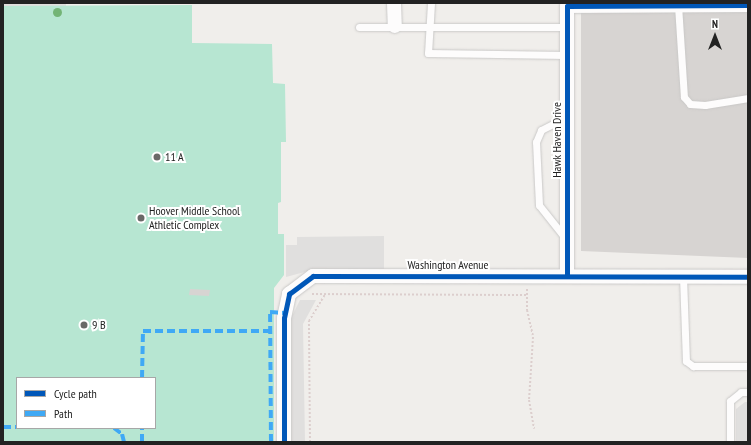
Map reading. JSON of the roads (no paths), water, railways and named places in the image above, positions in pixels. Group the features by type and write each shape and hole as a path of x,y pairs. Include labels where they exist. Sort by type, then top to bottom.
{"street":[{"path":"394,3 395,26"},
{"path":"566,4 748,5"},
{"name":"Hawk Haven Drive","path":"566,4 567,275"},
{"name":"Washington Avenue","path":"284,442 284,318 289,294 313,276 567,275 748,277"}],"lane":[{"path":"431,3 428,53 567,55"},
{"path":"678,5 684,97 690,104 705,105 748,98"},
{"path":"359,27 567,26"},
{"path":"567,117 541,130 536,142 539,205 567,240"},
{"path":"683,276 685,358 690,365 748,366"},
{"path":"730,442 730,401 741,392 748,392"}],"place":[{"name":"11 A","path":"157,157"},
{"name":"Hoover Middle School Athletic Complex","path":"141,218"},
{"name":"9 B","path":"84,325"}]}
